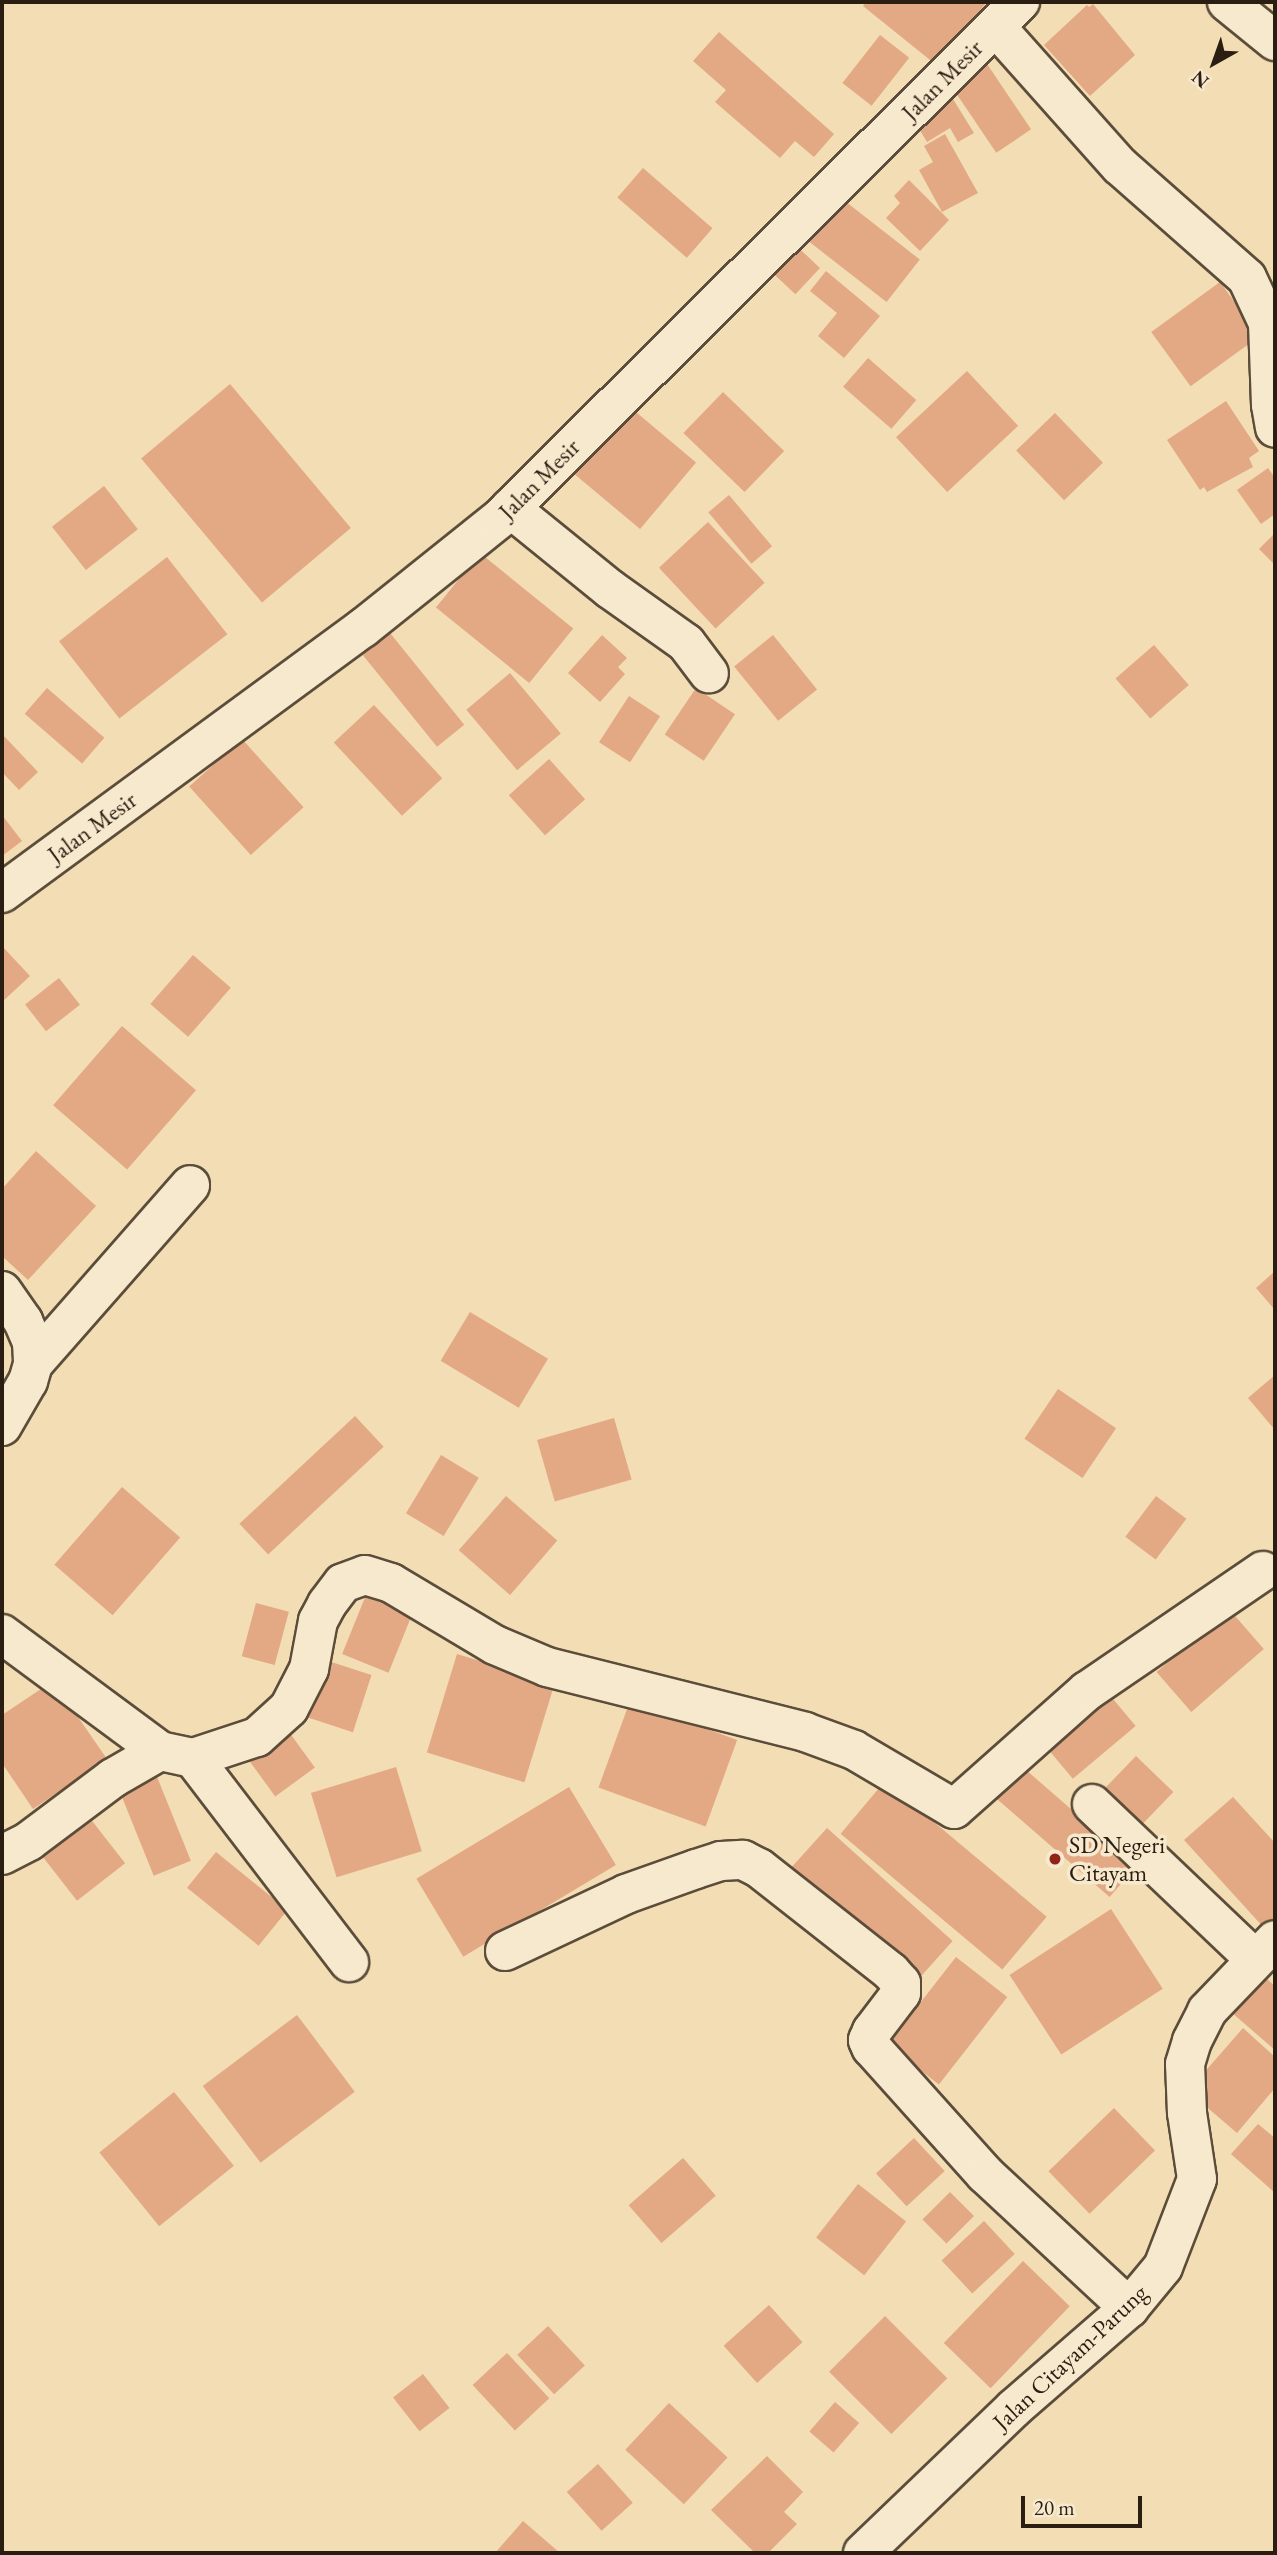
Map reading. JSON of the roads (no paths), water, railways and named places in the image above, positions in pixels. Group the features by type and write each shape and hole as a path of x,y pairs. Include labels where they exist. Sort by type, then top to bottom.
{"street":[{"path":"1227,2 1275,41"},
{"path":"1010,10 1120,166 1247,278 1268,323 1271,405 1275,428"},
{"name":"Jalan Mesir","path":"2,893 363,628 436,572 510,508 1010,10"},
{"path":"510,508 610,589 686,643 709,673"},
{"path":"33,1364 190,1185"},
{"path":"2,1291 23,1321 32,1342 33,1364 28,1381 2,1426"},
{"path":"2,1855 29,1841 113,1778 177,1754 257,1737 289,1709 309,1669 318,1621 327,1604 343,1583 366,1575 391,1583 495,1645 547,1667 805,1732 854,1750 954,1809 1087,1691 1263,1571"},
{"path":"2,1634 177,1754 349,1962"},
{"path":"1092,1804 1265,1949"},
{"path":"505,1951 626,1894 696,1869 721,1861 743,1860 759,1868 891,1972 901,1983 901,1993 872,2031 868,2040 872,2047 985,2174 1129,2308"},
{"name":"Jalan Citayam-Parung","path":"863,2553 1013,2409 1129,2308 1163,2267 1196,2179 1187,2113 1185,2064 1192,2042 1208,2011 1265,1949"}],"place":[{"name":"SD Negeri Citayam","path":"1055,1859"}]}
